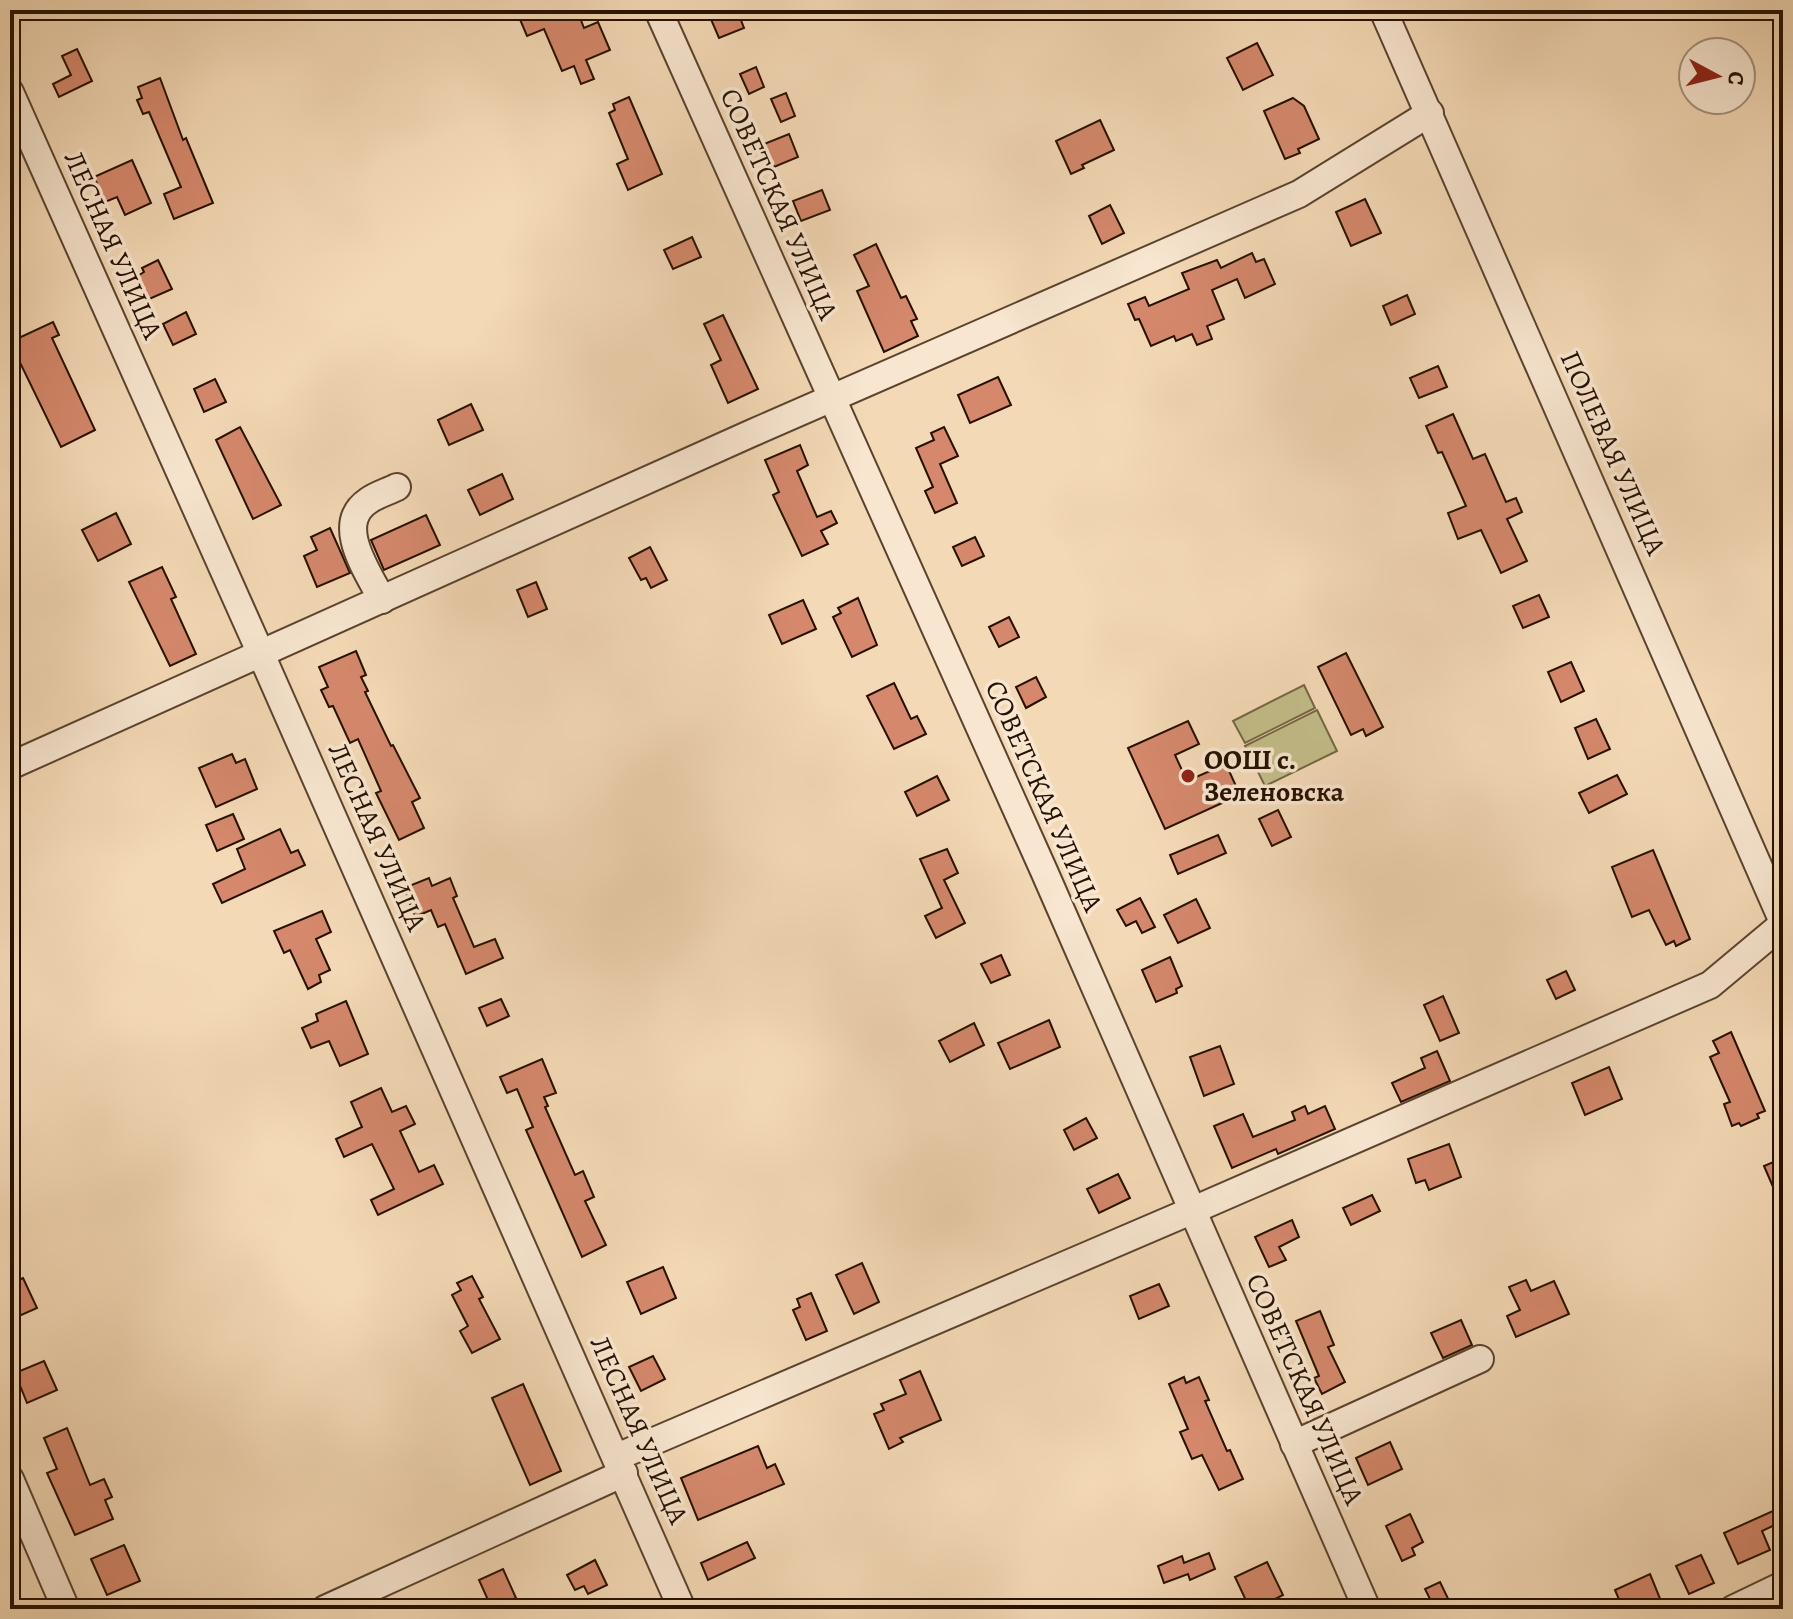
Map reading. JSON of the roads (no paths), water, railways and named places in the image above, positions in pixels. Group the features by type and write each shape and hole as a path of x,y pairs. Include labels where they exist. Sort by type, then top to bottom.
{"street":[{"name":"СОВЕТСКАЯ УЛИЦА","path":"658,10 1044,871 1367,1609"},
{"name":"ПОЛЕВАЯ УЛИЦА","path":"1383,10 1783,923"},
{"name":"ЛЕСНАЯ УЛИЦА","path":"10,92 682,1609"},
{"path":"10,766 831,398 1299,194 1430,113"},
{"path":"382,600 354,541 352,528 366,502 397,487"},
{"path":"325,1609 620,1465 1710,985 1783,923"},
{"path":"1294,1444 1480,1359"},
{"path":"10,1479 66,1609"},
{"path":"1733,1609 1783,1585"}],"place":[{"name":"ООШ с. Зеленовска","path":"1188,776"}]}
